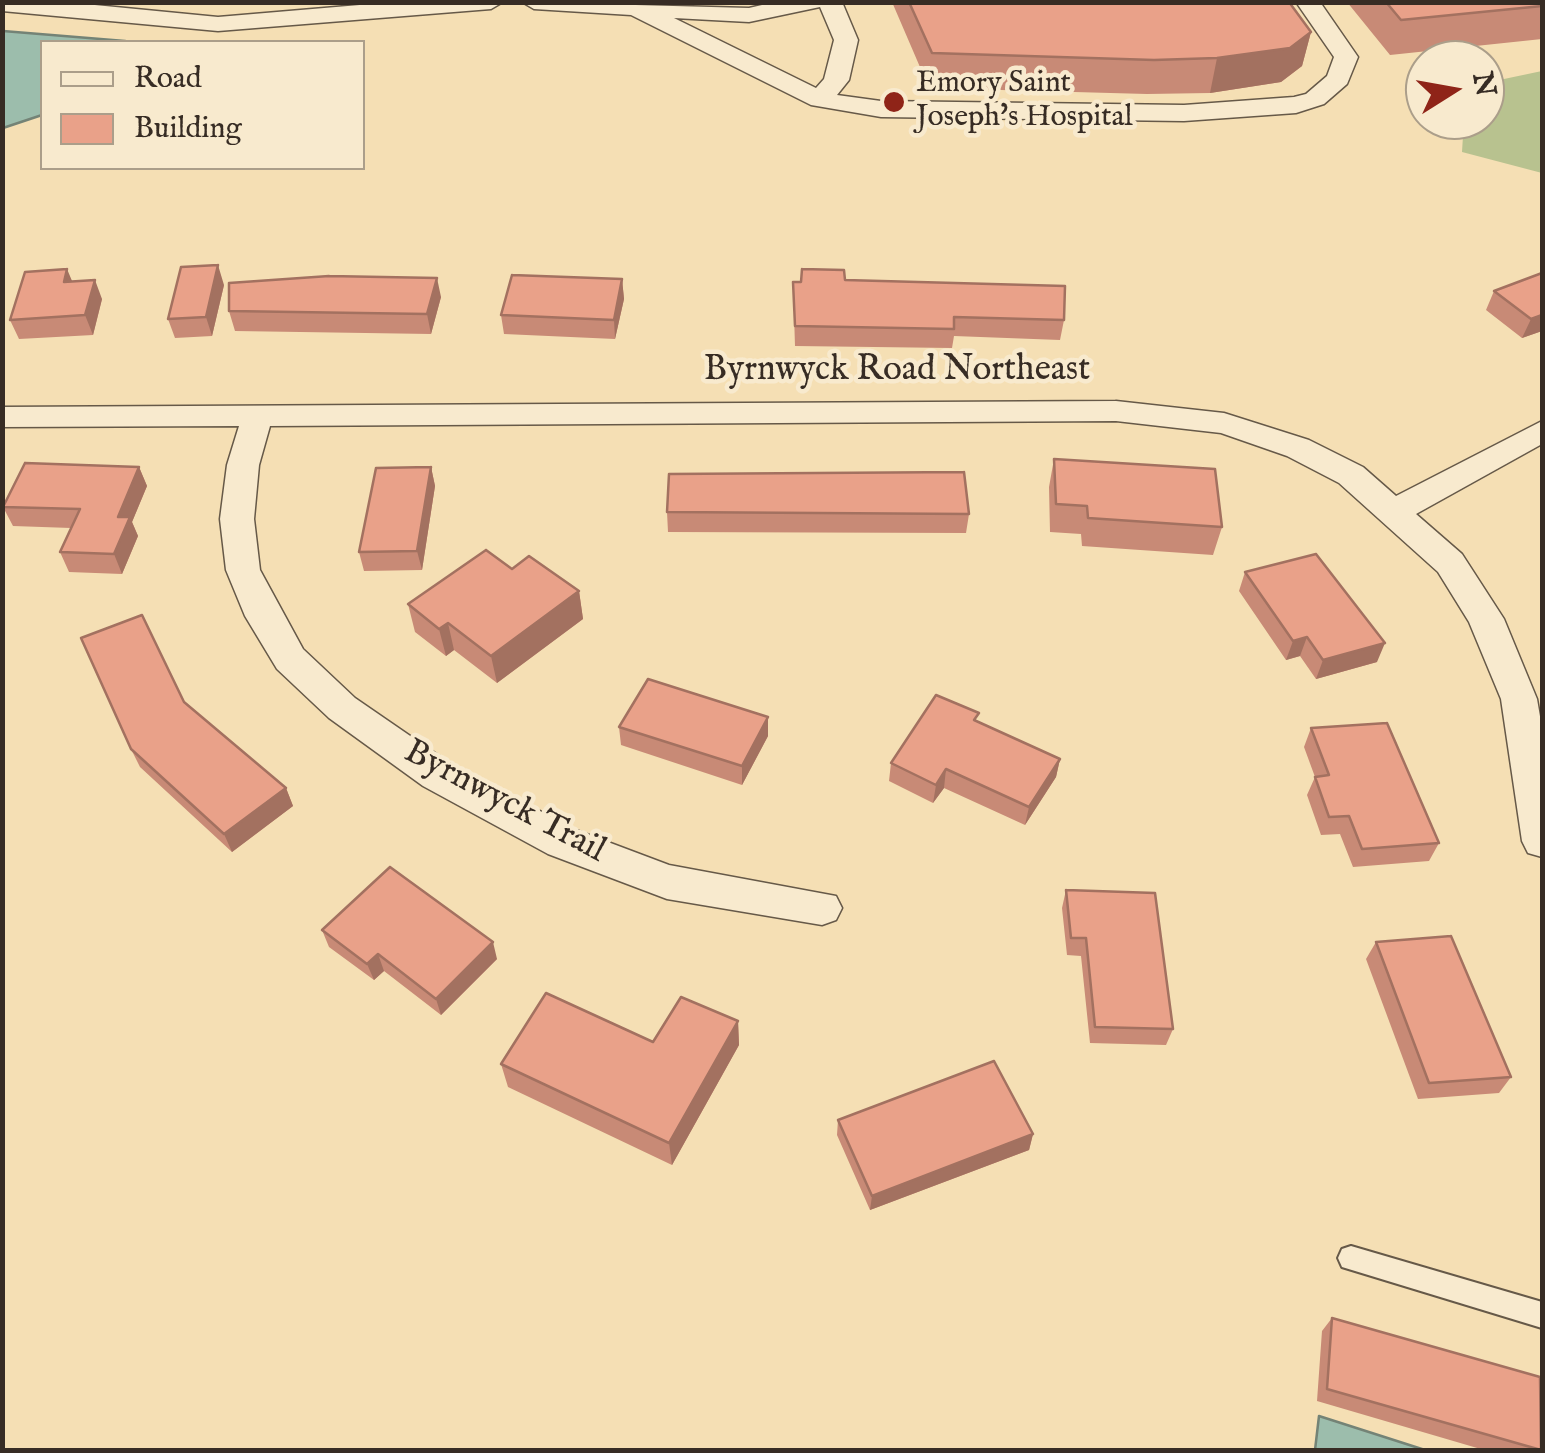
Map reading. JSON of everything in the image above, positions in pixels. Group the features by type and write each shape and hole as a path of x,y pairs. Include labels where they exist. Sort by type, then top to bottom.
{"street":[{"path":"2,4 218,24 491,2"},
{"path":"534,2 748,15 812,2"},
{"path":"820,100 836,80 846,40 830,2"},
{"path":"638,9 820,100 880,109 1184,113 1296,105 1315,98 1338,79 1346,57 1308,2"},
{"name":"Byrnwyck Road Northeast","path":"2,417 1116,411 1224,423 1298,448 1350,475 1450,563 1486,619 1519,699 1542,841"},
{"name":"Byrnwyck Trail","path":"258,414 243,465 236,519 244,570 262,616 290,659 342,708 437,776 562,842 667,882 752,900 822,908"},
{"path":"1395,511 1542,432"}],"lane":[{"path":"1351,1258 1542,1315"}],"green space":[{"path":"1542,71 1542,173 1462,152 1463,140 1505,140 1505,79"}],"shaded area":[{"path":"3,31 106,40 40,40 40,116 3,128"},
{"path":"1319,1416 1425,1450 1315,1450"}],"building":[{"path":"909,2 1289,2 1311,32 1290,48 1217,58 1154,60 932,53"},
{"path":"1386,2 1542,2 1542,6 1401,20"},
{"path":"218,265 206,317 168,319 181,267"},
{"path":"67,269 64,282 95,280 85,315 10,320 25,272"},
{"path":"802,269 844,270 845,280 1065,286 1064,320 954,317 954,329 795,326 793,282 801,282"},
{"path":"1542,273 1542,315 1531,319 1494,291"},
{"path":"512,275 622,279 614,320 501,315"},
{"path":"329,276 437,278 427,314 229,311 229,283"},
{"path":"1054,459 1215,469 1222,527 1088,518 1087,506 1056,504"},
{"path":"25,463 139,467 118,517 130,517 114,554 60,552 80,509 3,507"},
{"path":"431,467 417,551 359,552 376,468"},
{"path":"964,472 969,514 667,512 669,474"},
{"path":"486,550 512,569 529,556 579,591 491,656 448,623 439,629 408,604"},
{"path":"1316,554 1385,643 1323,660 1307,637 1293,641 1245,572"},
{"path":"142,615 184,702 286,788 224,834 131,749 81,638"},
{"path":"648,679 768,717 742,766 619,727"},
{"path":"936,695 979,713 974,720 1060,759 1029,807 946,769 936,785 891,763"},
{"path":"1387,723 1439,843 1362,849 1349,816 1329,817 1315,777 1329,775 1311,728"},
{"path":"390,867 493,942 436,999 378,954 367,964 322,930"},
{"path":"1066,890 1155,893 1173,1029 1095,1027 1086,938 1071,938"},
{"path":"1451,936 1511,1077 1429,1083 1376,942"},
{"path":"546,993 653,1042 681,997 738,1021 669,1143 501,1064"},
{"path":"994,1061 1033,1134 872,1196 838,1120"},
{"path":"1332,1318 1540,1377 1541,1450 1327,1389"}],"place":[{"name":"Emory Saint Joseph's Hospital","path":"894,102"}]}
